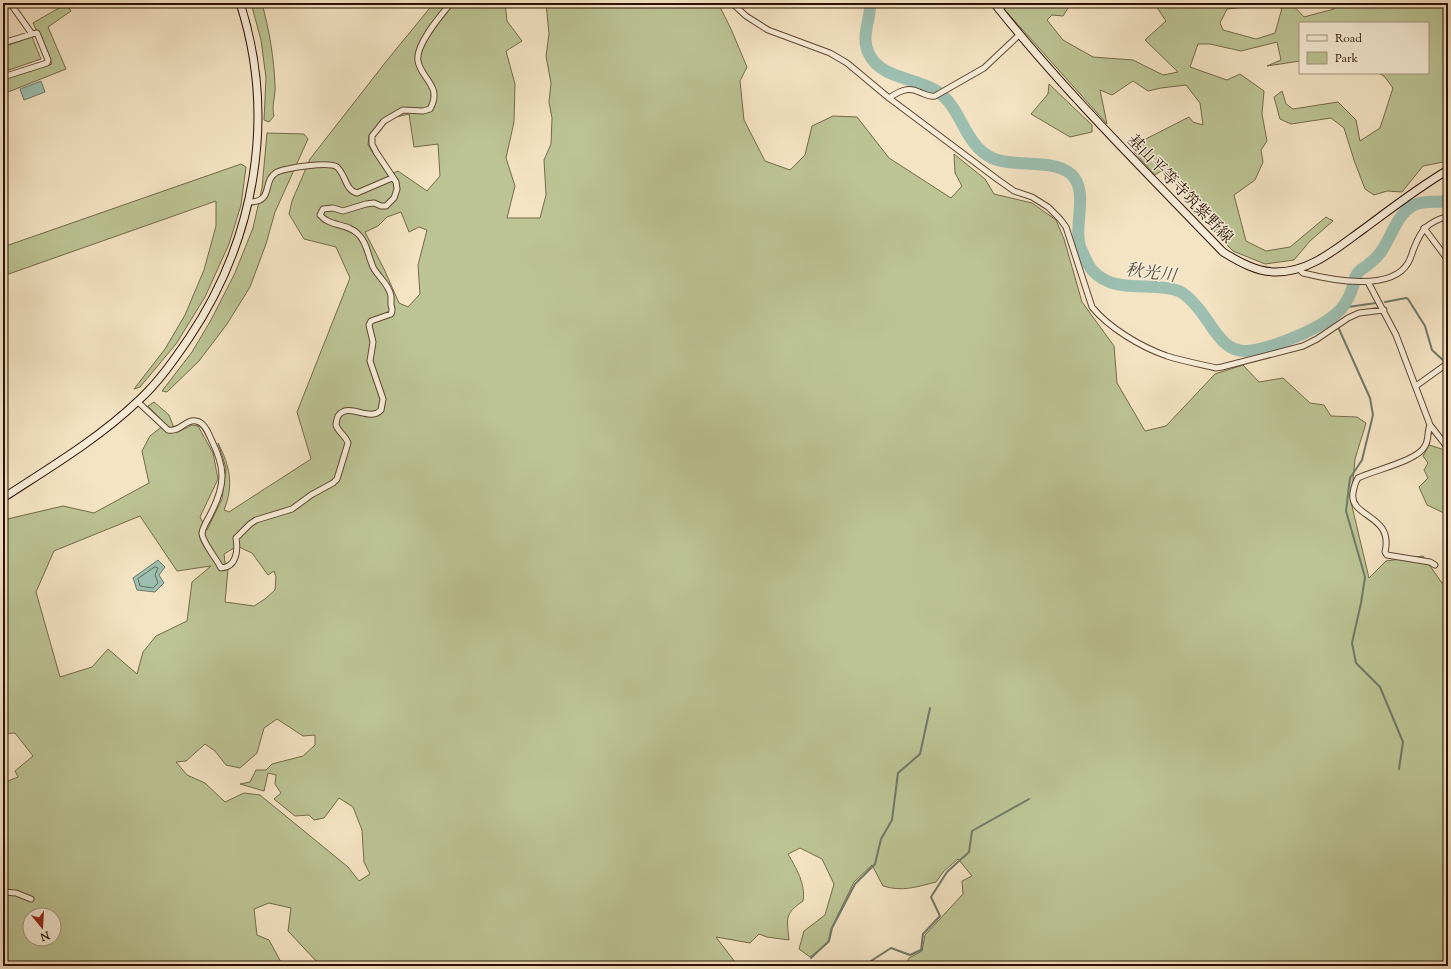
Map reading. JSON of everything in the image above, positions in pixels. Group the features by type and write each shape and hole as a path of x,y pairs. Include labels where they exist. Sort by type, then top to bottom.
{"street":[{"path":"10,3 32,34"},
{"path":"3,498 95,437 138,402 178,355 201,320 221,282 237,243 249,202 256,155 258,100 251,46 240,3"},
{"path":"138,402 168,430 176,430 187,422 195,421 200,422 210,436 222,466 222,485 218,500 204,526 202,533 206,545 222,568 231,564 235,558 237,548 236,538 250,524 256,520 292,509 320,489 333,483 340,475 348,443 346,438 336,426 336,421 339,416 343,411 349,410 373,414 382,410 383,399 370,361 373,342 369,325 371,321 391,314 391,295 388,288 374,269 363,240 358,233 349,228 323,219 320,215 323,209 326,208 343,211 374,203 381,206 386,206 394,198 397,189 396,182 392,178 372,144 372,136 384,121 403,110 423,111 430,109 434,102 434,96 431,84 421,71 418,61 418,53 431,29 451,3"},
{"path":"732,3 746,16 768,30 830,53 847,63 888,98 1008,187 1014,191 1032,197 1048,207 1066,227 1092,307 1109,324 1139,344 1167,356 1216,368 1303,346 1317,339 1348,318 1359,313 1384,310"},
{"path":"997,6 1007,3"},
{"name":"基山平等寺筑紫野線","path":"997,6 1019,35 1102,127 1223,252 1239,263 1260,270 1276,272 1299,269 1316,262 1416,190 1448,170"},
{"path":"3,43 37,33 48,60 47,63 3,77"},
{"path":"888,98 909,89 916,90 930,97 935,96 984,68 1019,35"},
{"path":"249,202 262,200 266,195 270,179 274,174 280,171 312,165 328,164 336,167 344,175 348,187 352,192 357,193 392,178"},
{"path":"1299,269 1303,273 1347,280 1368,282 1387,278 1396,274 1409,262 1418,238 1424,228 1432,222 1448,216"},
{"path":"1424,228 1448,260"},
{"path":"1368,282 1396,335 1430,425 1448,448"},
{"path":"1416,386 1447,364"},
{"path":"1430,425 1425,448 1420,453 1358,478 1355,483 1352,499 1357,508 1372,517 1381,527 1387,542 1385,552 1387,555 1430,562 1435,565"},
{"path":"3,892 16,893 31,899"}],"green space":[{"path":"56,3 66,3 71,11 48,27 66,69 3,94 3,79 52,64 33,23 59,8"},
{"path":"251,3 262,3 271,44 274,64 275,89 273,108 274,116 269,122 264,120 266,78 261,40"},
{"path":"434,3 505,3 507,21 522,41 506,51 515,84 514,122 506,158 515,186 507,218 540,218 546,195 544,160 551,144 552,118 549,102 551,83 546,56 549,34 546,3 718,3 747,67 740,81 744,120 765,161 790,170 805,155 812,126 833,116 857,117 889,158 951,198 962,186 955,173 954,154 985,179 994,194 1032,203 1056,220 1064,239 1082,302 1114,346 1117,383 1145,431 1166,426 1215,374 1243,365 1259,382 1283,378 1310,403 1324,405 1331,416 1357,417 1366,423 1355,459 1351,502 1369,578 1386,561 1423,556 1442,583 1448,582 1448,966 904,966 909,958 922,951 925,935 963,894 962,881 972,876 958,859 944,871 936,882 903,889 883,886 872,865 854,882 831,929 828,943 810,957 799,949 804,931 825,915 834,884 822,859 800,848 788,854 800,876 804,895 803,901 793,909 788,917 789,940 767,937 759,934 750,943 716,937 738,966 320,966 288,931 291,908 269,903 254,909 257,935 269,940 283,966 3,966 3,783 18,777 15,771 33,756 15,733 3,734 3,520 63,506 94,513 149,483 142,451 150,436 165,424 148,406 154,402 169,415 176,433 192,425 198,426 213,453 218,479 200,517 207,530 222,499 226,468 218,443 228,468 230,484 224,510 229,512 311,459 297,412 350,278 336,247 304,239 289,214 292,201 310,159","holes":["409,114 414,147 438,144 440,176 427,191 398,171 388,175 368,145 369,135 383,120","401,212 409,232 419,227 427,230 418,265 420,294 408,307 399,303 365,232 378,226 387,217","140,516 177,571 211,566 192,582 187,621 156,636 143,652 137,674 108,649 92,667 60,677 36,592 54,551","239,547 252,553 268,575 274,571 276,577 275,590 254,606 225,602 228,569 225,563 224,554 234,548","277,719 303,736 315,735 315,745 303,756 272,764 266,770 256,770 250,782 240,784 264,791 268,773 276,775 275,784 281,793 274,799 295,816 309,815 314,820 324,818 339,798 353,807 362,830 364,862 370,874 359,881 348,867 260,795 244,793 225,802 205,783 187,775 176,762 186,761 205,744 215,751 226,765 240,768 257,753 264,728"]},
{"path":"1013,3 1074,3 1070,5 1063,16 1052,15 1047,20 1063,40 1093,57 1133,60 1163,75 1178,72 1145,40 1166,21 1154,3 1291,3 1304,17 1334,9 1333,3 1448,3 1448,161 1423,166 1402,192 1387,191 1374,195 1365,189 1344,128 1331,118 1291,124 1280,119 1274,97 1282,91 1286,104 1293,109 1338,102 1356,120 1360,141 1380,128 1393,88 1384,76 1380,74 1429,74 1429,22 1299,22 1299,61 1267,66 1281,60 1277,42 1241,51 1210,44 1198,44 1190,67 1227,80 1240,74 1264,91 1262,114 1267,141 1261,150 1263,162 1255,180 1234,195 1246,241 1266,251 1290,247 1326,217 1333,221 1310,241 1294,260 1265,264 1233,251 1214,231 1208,208 1161,171 1155,175 1134,152 1138,143 1189,117 1193,122 1203,125 1200,103 1186,85 1148,91 1133,81 1112,95 1100,90 1107,124 1004,9","holes":["1267,5 1282,8 1275,33 1256,39 1223,30 1220,23 1227,9"]},
{"path":"32,37 41,59 3,72 3,47"},
{"path":"1049,84 1092,125 1092,132 1070,137 1031,114 1048,94"},
{"path":"267,133 304,134 308,139 275,212 266,244 250,287 227,324 199,361 167,392 162,391 192,352 211,320 235,273 253,228 262,188"},
{"path":"241,164 246,167 241,205 229,244 205,297 176,344 140,387 134,389 165,349 185,315 204,270 216,226 216,201 3,276 3,247"},
{"path":"1429,445 1448,451 1448,513 1444,513 1427,505 1419,487 1428,478 1424,470 1428,463 1423,456"}],"water":[{"path":"41,81 45,92 24,100 20,89"},
{"path":"158,560 165,567 159,575 164,583 155,592 137,590 133,578"}],"waterway":[{"name":"秋光川","path":"870,3 866,28 866,48 875,62 882,69 930,87 938,92 953,107 975,144 992,158 1001,161 1054,166 1071,174 1077,181 1080,199 1078,230 1079,240 1081,249 1093,271 1112,283 1168,288 1182,292 1196,306 1218,336 1231,347 1239,350 1248,351 1271,346 1311,330 1333,316 1341,309 1346,301 1351,292 1357,274 1374,260 1381,251 1404,213 1418,203 1448,201"},
{"path":"1385,302 1406,298 1408,299 1425,326 1432,350 1446,363"},
{"path":"1341,308 1376,303"},
{"name":"秋光川","path":"1331,317 1334,321"},
{"path":"1339,329 1370,398 1373,415 1362,460 1350,478 1346,511 1365,577 1352,643 1356,663 1380,687 1403,742 1399,769"},
{"path":"811,958 829,941 832,928 855,884 875,864 881,839 892,820 898,773 920,754 930,708"},
{"path":"871,961 891,948 910,955 921,950 923,934 940,916 931,897 947,872 969,852 972,831 1029,799"},
{"path":"1436,966 1448,958"}]}
